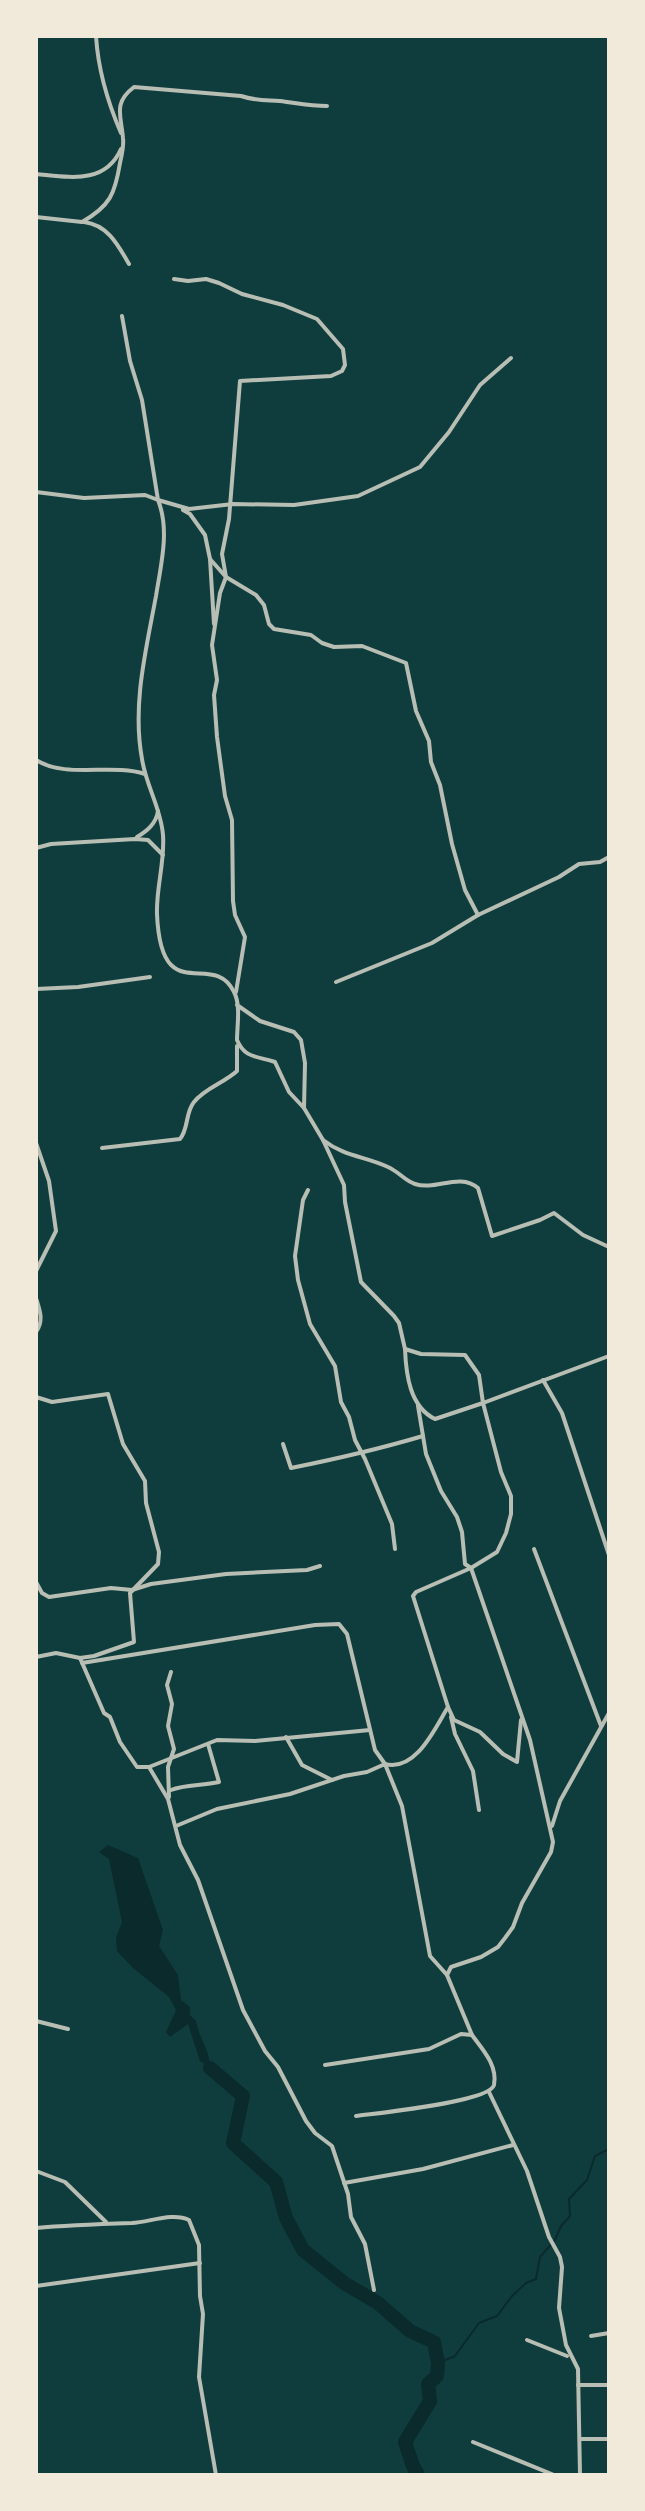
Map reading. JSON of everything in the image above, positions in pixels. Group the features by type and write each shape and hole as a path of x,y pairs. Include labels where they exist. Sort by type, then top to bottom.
{"street":[{"path":"36,174 70,177 103,173 116,159 124,141 112,112 97,55 96,36"},
{"path":"82,222 100,211 114,192 124,141 119,110 124,95 134,87 327,106"},
{"path":"36,217 94,223 107,230 129,264"},
{"path":"102,1148 180,1139 185,1133 186,1120 195,1100 237,1071 236,994 245,937 235,915 233,901 232,820 224,790 216,724 214,695 217,680 212,645 226,577 222,554 230,505 240,381 331,376 342,371 345,365 343,349 317,319 206,279 174,279"},
{"path":"122,316 130,361 142,400 158,500 164,515 162,560 137,704 145,774 158,809 163,855 157,912 161,949 164,958 176,971 222,977 236,994"},
{"path":"36,492 84,498 145,495 189,509 230,505 294,505 358,496 420,467 449,432 480,385 511,358"},
{"path":"178,507 190,514 205,535 210,559 214,629"},
{"path":"210,559 226,577 256,595 274,629 311,635 334,647 362,646 406,663 416,711 429,741 431,762 440,785 465,890 478,915"},
{"path":"36,760 48,768 120,769 145,774"},
{"path":"135,839 157,819 158,809"},
{"path":"36,848 51,844 135,839 148,840 163,855"},
{"path":"336,982 432,943 478,915 559,877 579,864 600,862 609,857"},
{"path":"36,989 78,987 150,977"},
{"path":"237,1005 260,1021 294,1032 301,1040 305,1063 304,1108"},
{"path":"237,1040 245,1053 275,1062 289,1092 304,1108 323,1140 344,1185 361,1282 399,1323 405,1349 406,1375 418,1404 426,1454 441,1491 457,1517 462,1532 465,1564 471,1568 521,1715 551,1828 551,1852 522,1903 513,1927 498,1947 481,1957 451,1967 447,1975"},
{"path":"323,1140 339,1152 390,1168 416,1185 453,1181 474,1184 478,1188 492,1236 554,1213 583,1235 609,1247"},
{"path":"36,1143 45,1163 56,1231 36,1271"},
{"path":"308,1190 303,1200 298,1231 296,1271 310,1324 335,1366 341,1402 392,1524 395,1549"},
{"path":"36,1298 41,1325 36,1332"},
{"path":"405,1349 434,1356 465,1355 479,1375 501,1472 511,1496 511,1514 497,1552 413,1596 455,1734 473,1771 479,1810"},
{"path":"418,1404 435,1419 609,1356"},
{"path":"543,1380 562,1413 609,1555"},
{"path":"37,1398 52,1402 108,1394 123,1444 145,1481 146,1503 159,1552 158,1564 132,1590 128,1599 134,1642 81,1660"},
{"path":"283,1444 291,1468 330,1462 423,1436"},
{"path":"534,1549 601,1726"},
{"path":"36,1582 42,1593 49,1597 111,1588 132,1590 151,1584 226,1574 307,1570 320,1566"},
{"path":"36,1657 56,1653 81,1660 315,1625 343,1626 375,1750 385,1764 402,1806 430,1956 447,1975 472,2035 492,2064 494,2084 489,2092 449,2104 356,2116"},
{"path":"81,1660 104,1713 110,1717 120,1742 137,1767 149,1767 217,1740 255,1741 370,1730"},
{"path":"168,1799 168,1767 174,1749 168,1730 172,1704 167,1685 171,1672"},
{"path":"448,1707 454,1720 480,1732 503,1754 517,1762 521,1715"},
{"path":"176,1826 217,1809 290,1794 385,1764 395,1765 423,1749 448,1707"},
{"path":"551,1828 558,1807 609,1713"},
{"path":"286,1737 302,1765 332,1780"},
{"path":"170,1791 182,1785 196,1787 219,1782 208,1744"},
{"path":"149,1767 168,1799 180,1845 198,1880 243,2010 306,2121 315,2133 332,2146 351,2217 365,2244 374,2290"},
{"path":"36,2021 68,2029"},
{"path":"325,2065 429,2049 461,2034 472,2035"},
{"path":"489,2092 527,2171 549,2237 560,2257 559,2308 570,2357 578,2369 580,2475"},
{"path":"344,2183 423,2169 513,2145"},
{"path":"36,2171 65,2182 106,2222"},
{"path":"36,2228 189,2220 199,2245 203,2314 199,2377 216,2475"},
{"path":"36,2286 200,2263"},
{"path":"591,2336 609,2333"},
{"path":"527,2340 570,2357"},
{"path":"578,2385 609,2385"},
{"path":"581,2439 609,2439"},
{"path":"473,2442 554,2475"}],"water":[{"path":"108,1845 138,1858 163,1930 159,1946 178,1975 181,2000 190,2007 190,2015 196,2021 210,2068 200,2061 188,2024 170,2037 166,2032 176,2010 169,1997 117,1951 116,1937 122,1922 109,1859 99,1852"}],"waterway":[{"path":"210,2068 243,2096 233,2143 276,2182 286,2218 303,2250 344,2283 378,2303 410,2331 434,2342 438,2363 437,2376 428,2384 430,2401 405,2442 418,2475"},
{"path":"438,2363 455,2356 479,2323 497,2316 512,2296 526,2283 536,2279 540,2257 570,2216 569,2199 587,2180 595,2156 609,2149"}]}
